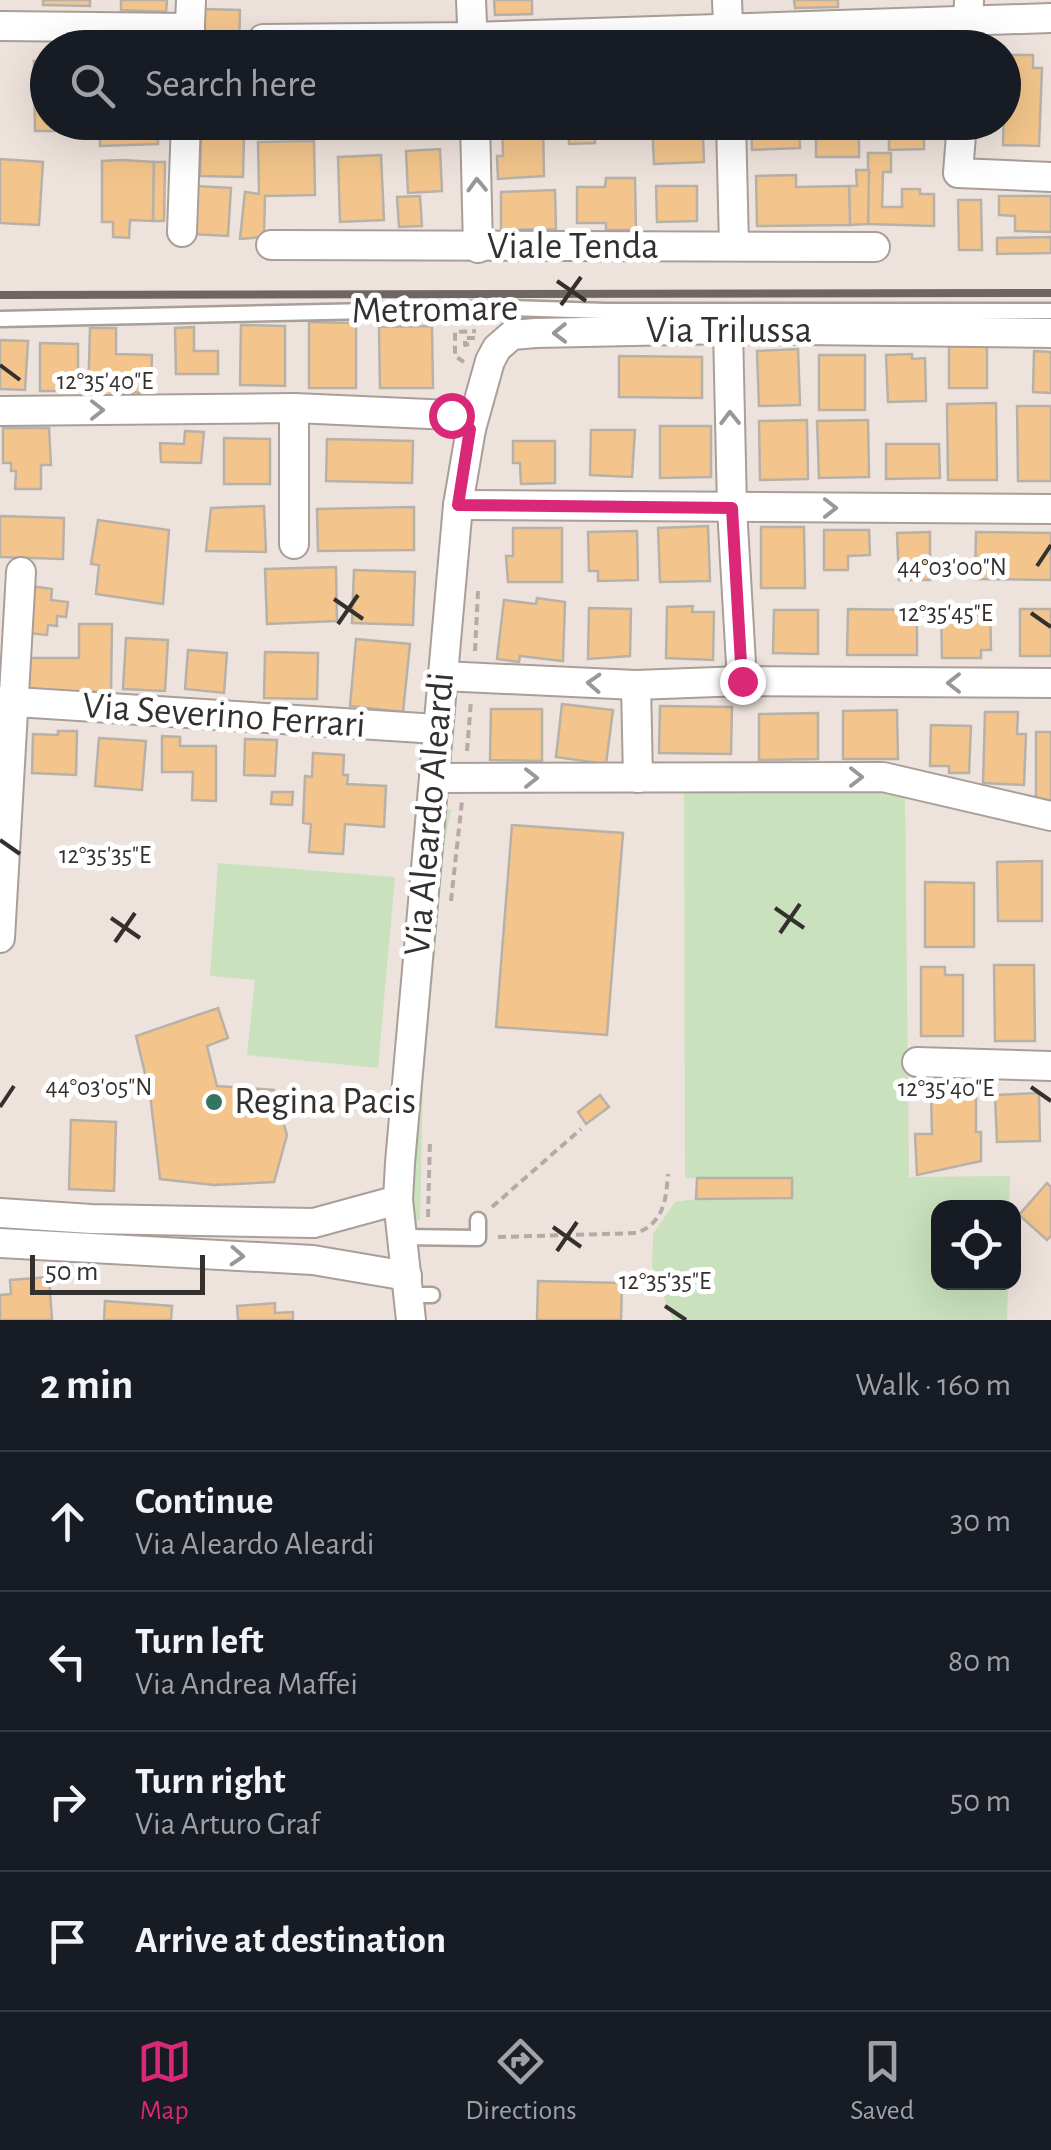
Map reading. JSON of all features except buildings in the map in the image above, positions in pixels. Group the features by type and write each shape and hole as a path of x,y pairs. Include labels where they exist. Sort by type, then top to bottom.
{"street":[{"path":"471,0 472,30"},
{"path":"15,18 190,25"},
{"path":"653,30 1051,18"},
{"path":"182,232 185,140"},
{"path":"475,140 478,248"},
{"path":"731,140 734,246"},
{"path":"961,140 958,173 1051,177"},
{"name":"Viale Tenda","path":"271,245 875,247"},
{"path":"728,329 732,508 742,681"},
{"name":"Via Trilussa","path":"470,429 490,362 512,335 728,329 1051,333"},
{"path":"294,408 294,544"},
{"path":"0,411 294,408 451,415 470,429"},
{"name":"Via Aleardo Aleardi","path":"415,1297 398,1200 437,729 458,505 470,429"},
{"path":"458,505 1051,508"},
{"path":"0,938 6,702 20,572"},
{"path":"442,676 636,685 742,681 1051,684"},
{"path":"636,685 638,778"},
{"name":"Via Severino Ferrari","path":"6,702 437,729"},
{"path":"434,778 883,777 1051,816"},
{"path":"918,1062 1051,1066"},
{"path":"0,1243 286,1213 314,1223 398,1200"},
{"path":"0,1213 90,1233 313,1260 415,1297"}],"lane":[{"name":"Metromare","path":"0,318 510,308 1051,312"},
{"path":"402,1237 478,1238 478,1220"}],"path":[{"path":"455,332 455,356"},
{"path":"466,756 471,700"},
{"path":"478,1220 581,1129"},
{"path":"478,1238 638,1233 652,1227 666,1203 668,1174"}],"green space":[{"path":"684,787 821,787 905,795 909,1177 1010,1176 1009,1200 931,1200 931,1290 1008,1290 1007,1320 673,1320 652,1267 653,1234 675,1202 792,1197 791,1178 685,1178"},
{"path":"446,808 451,810 423,1084 417,1221 413,1162"},
{"path":"218,863 395,877 378,1068 247,1055 255,980 210,976"}],"railway":[{"path":"0,295 1051,293"}],"place":[{"name":"Regina Pacis","path":"214,1102"}],"route":[{"path":"451,415 470,429 458,505 732,508 742,681"}]}
